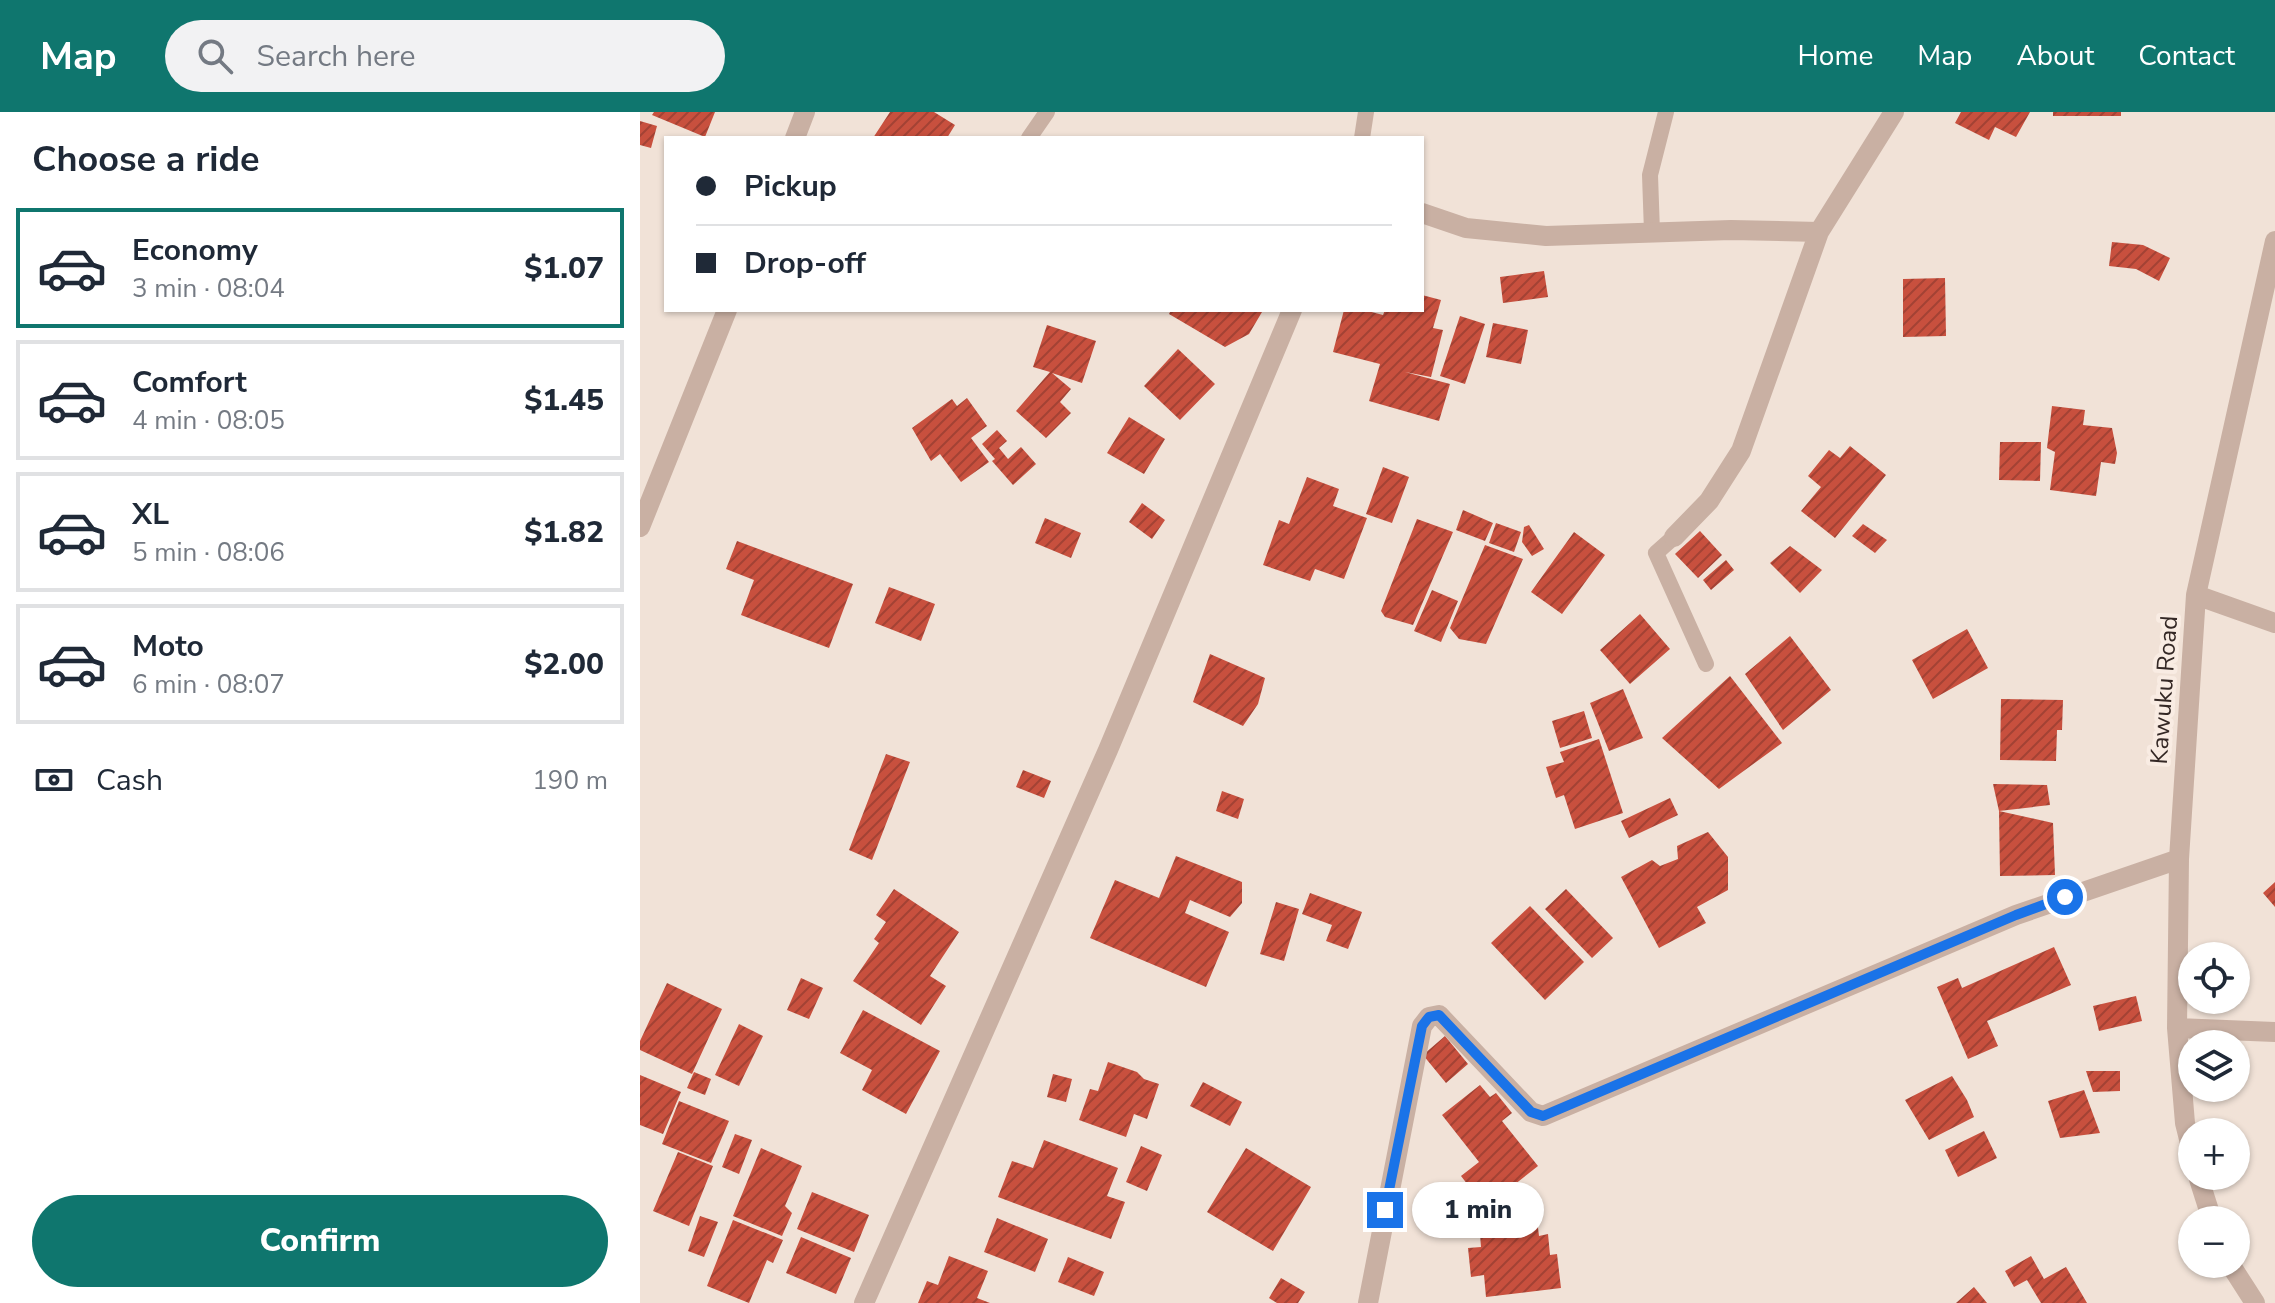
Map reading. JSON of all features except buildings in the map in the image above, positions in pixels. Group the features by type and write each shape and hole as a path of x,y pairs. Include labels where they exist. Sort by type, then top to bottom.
{"street":[{"path":"796,136 805,112"},
{"path":"1674,537 1709,501 1741,451 1819,232 1894,112"},
{"path":"1424,214 1466,228 1546,236 1731,230 1819,232"},
{"name":"Kawuku Road","path":"2185,1118 2177,1028 2179,859 2196,595 2275,241"},
{"path":"640,527 726,312"},
{"path":"864,1303 1108,750 1291,312"},
{"path":"2196,595 2275,623"},
{"path":"1368,1303 1422,1026 1429,1017 1439,1015 1531,1112 1543,1116 2016,915 2179,859"},
{"path":"2177,1028 2275,1032"},
{"path":"2239,1278 2255,1303"}],"lane":[{"path":"1030,136 1047,112"},
{"path":"1362,136 1366,112"},
{"path":"1652,232 1650,175 1666,112"},
{"path":"1674,537 1656,553 1706,664"}],"route":[{"path":"1385,1210 1422,1026 1429,1017 1439,1015 1531,1112 1543,1116 2065,897"}]}
